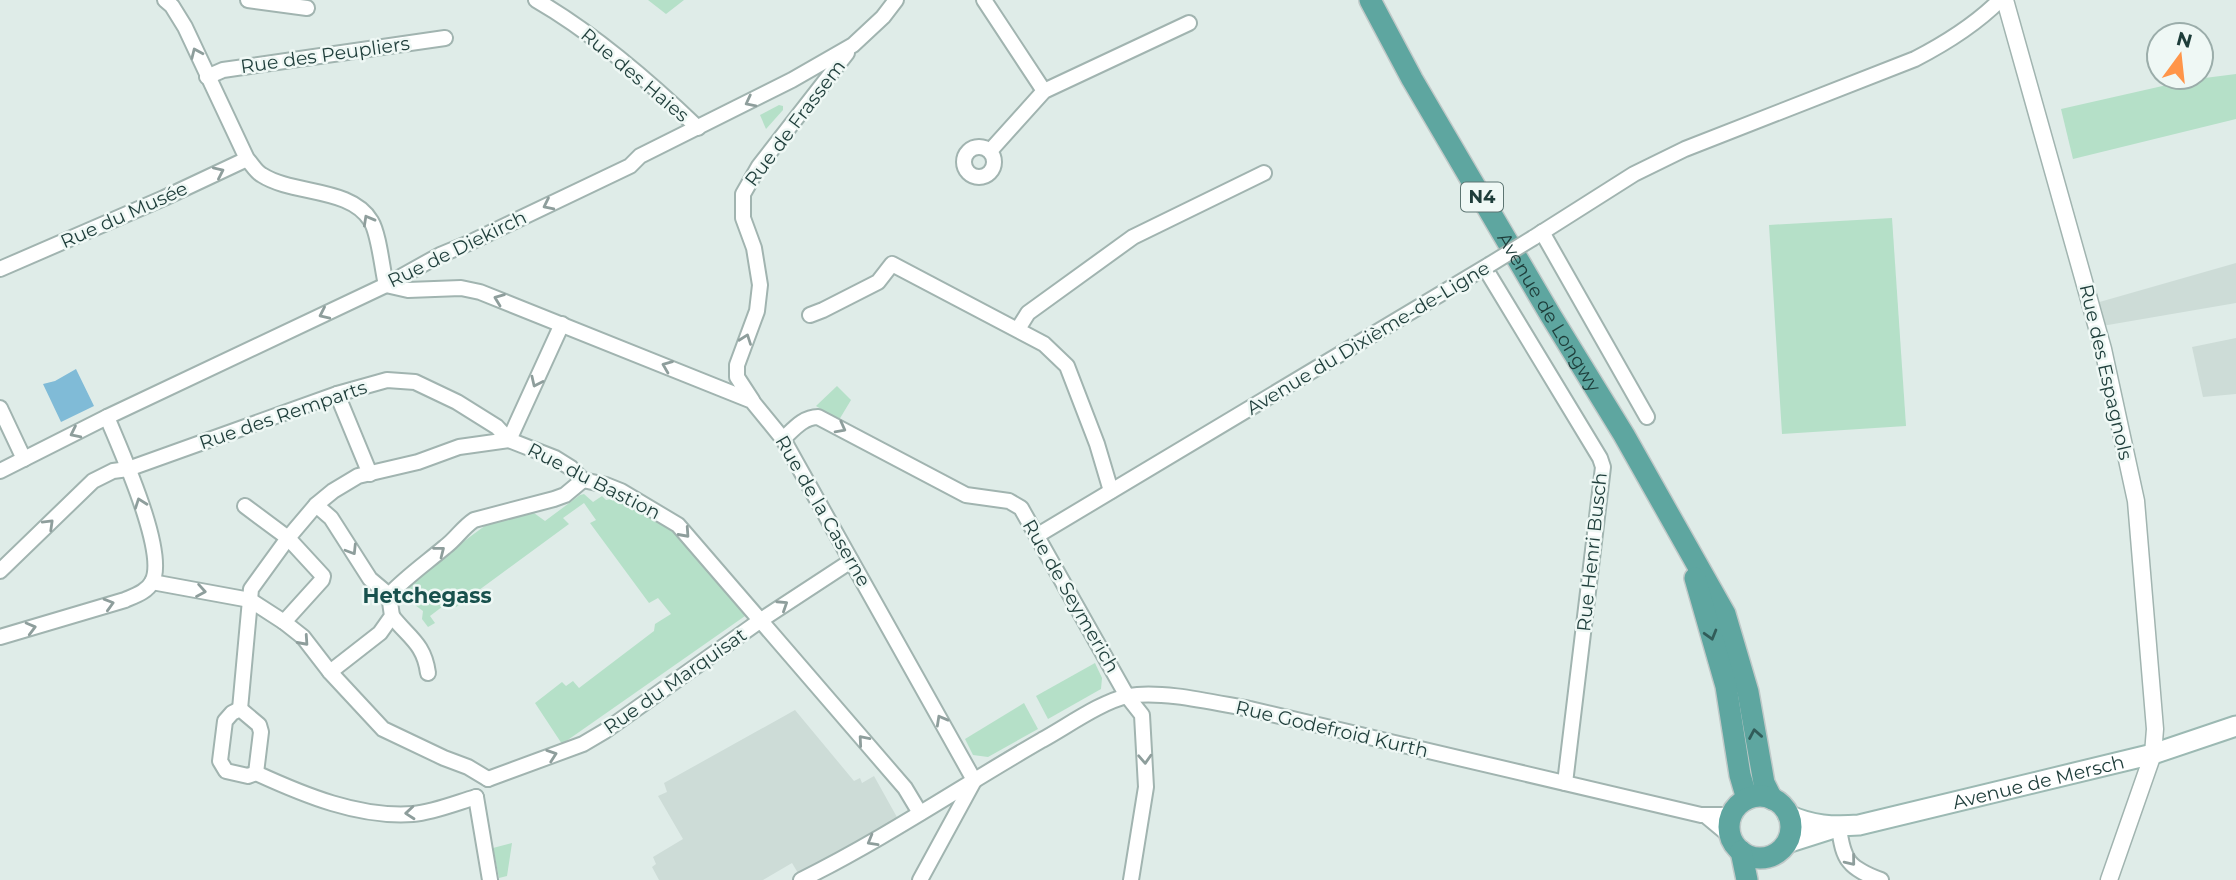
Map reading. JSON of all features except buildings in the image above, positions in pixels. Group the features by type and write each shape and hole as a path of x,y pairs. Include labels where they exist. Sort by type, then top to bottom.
{"main road":[{"name":"N4","path":"1361,0 1412,79"},
{"name":"N4","path":"1370,0 1412,79"},
{"name":"Avenue de Longwy","path":"1412,79 1624,435 1725,614 1748,692 1764,783 1772,799"},
{"name":"Avenue de Longwy","path":"1686,545 1726,686 1740,775 1747,799"},
{"name":"Avenue de Mersch","path":"1779,849 1839,827 2153,754 2236,726"},
{"path":"1747,880 1734,834 1735,809 1747,799 1756,796 1772,799"},
{"name":"N4","path":"1772,799 1779,803 1788,815"},
{"name":"Avenue de Mersch","path":"1788,815 1814,825 1839,827"},
{"path":"1762,880 1790,834 1788,815"},
{"path":"1734,834 1756,858 1779,849"}],"street":[{"path":"248,0 307,8"},
{"name":"Rue des Haies","path":"536,0 565,17 698,128"},
{"name":"Rue de Diekirch","path":"0,471 107,417 386,285 440,255 630,166 640,156 792,80 853,46 883,17 896,0"},
{"path":"984,0 1044,91"},
{"name":"Avenue du Dixième-de-Ligne","path":"1038,535 1487,266 1634,174 1685,149 1915,59 1937,48 1983,17 2002,0"},
{"name":"Rue des Espagnols","path":"2002,0 2097,328 2136,502 2155,729 2153,754 2109,880"},
{"path":"171,2 247,159 260,174 279,184 346,200 364,210 373,224 386,285"},
{"path":"990,151 1044,91 1189,23"},
{"name":"Rue des Peupliers","path":"207,77 223,70 445,38"},
{"name":"Rue de Frassem","path":"752,401 737,377 737,365 757,311 760,285 754,248 743,218 743,194 759,166 853,46"},
{"path":"792,80 808,102"},
{"name":"Rue du Musée","path":"0,269 247,159"},
{"path":"1018,330 1028,313 1133,237 1264,173"},
{"path":"1537,235 1647,418"},
{"path":"810,315 878,282 892,264 1044,344 1066,366 1093,433 1111,491"},
{"name":"Rue Henri Busch","path":"1487,266 1603,467 1565,783"},
{"name":"Rue de la Caserne","path":"386,285 408,290 461,288 480,292 752,401 783,439 974,780"},
{"path":"240,709 251,589 288,538 316,505 358,476 418,462 459,447 509,440 562,324"},
{"name":"Rue des Remparts","path":"0,571 93,481 113,471 128,469 337,394 387,380 415,382 457,402 496,427 509,440"},
{"path":"337,394 369,474"},
{"path":"0,408 23,459"},
{"path":"0,637 125,600 140,594 152,582 156,562 152,536 107,417"},
{"name":"Rue de Seymerich","path":"783,439 811,417 826,421 966,495 1009,501 1021,509 1127,696 1142,715 1146,787 1131,880"},
{"name":"Rue du Bastion","path":"509,440 555,458 583,480 621,491 678,525 905,788 920,813"},
{"path":"388,595 410,574 449,545 465,526 474,520 565,495 583,480"},
{"path":"316,505 331,518 370,579 388,595 392,615 400,627 421,646 428,673"},
{"path":"246,506 288,538 323,576 284,622"},
{"name":"Rue du Marquisat","path":"488,779 583,744 851,561"},
{"path":"152,582 250,600 303,637 330,672 383,730 468,767 488,779 476,797 416,814 386,815 328,801 256,773 248,776 226,771 220,761 225,721 240,709"},
{"path":"330,672 380,633 392,615"},
{"name":"Rue Godefroid Kurth","path":"801,880 1083,716 1127,696 1197,700 1250,709 1705,815 1734,834"},
{"path":"240,709 259,725 261,732 256,773"},
{"path":"920,880 974,780"},
{"path":"476,797 489,880"},
{"path":"1839,827 1842,848 1848,862 1861,872 1881,880"}],"shaded area":[{"path":"2236,263 2236,303 2102,326 2096,303"},
{"path":"2236,338 2236,394 2203,397 2192,347"},
{"path":"795,710 854,781 860,778 862,783 874,776 898,819 798,873 792,863 763,880 659,880 652,867 656,864 653,857 683,839 658,796 667,792 664,783"}],"green space":[{"path":"648,0 684,0 666,14"},
{"path":"2236,74 2236,119 2073,159 2061,109 2145,90 2215,91 2215,77"},
{"path":"779,105 783,106 783,110 766,129 760,115"},
{"path":"1892,218 1906,426 1782,434 1769,225"},
{"path":"837,386 851,400 839,420 816,406"},
{"path":"584,494 593,502 602,496 606,500 617,498 673,529 743,607 745,616 562,744 535,703 562,682 566,686 573,681 579,688 654,631 655,624 671,614 658,598 649,603 590,523 596,520 584,503 563,518 569,524 456,607 451,600 430,616 435,623 428,627 422,619 423,611 407,599 405,591 414,578 486,525 534,513 545,521"},
{"path":"1095,663 1102,678 1101,689 1048,719 1036,696"},
{"path":"1024,703 1038,729 988,757 973,755 965,739"},
{"path":"512,843 507,876 499,878 493,848"}],"water":[{"path":"76,369 94,406 61,422 43,384 55,381"}],"district":[{"name":"Hetchegass","path":"427,595"}]}
